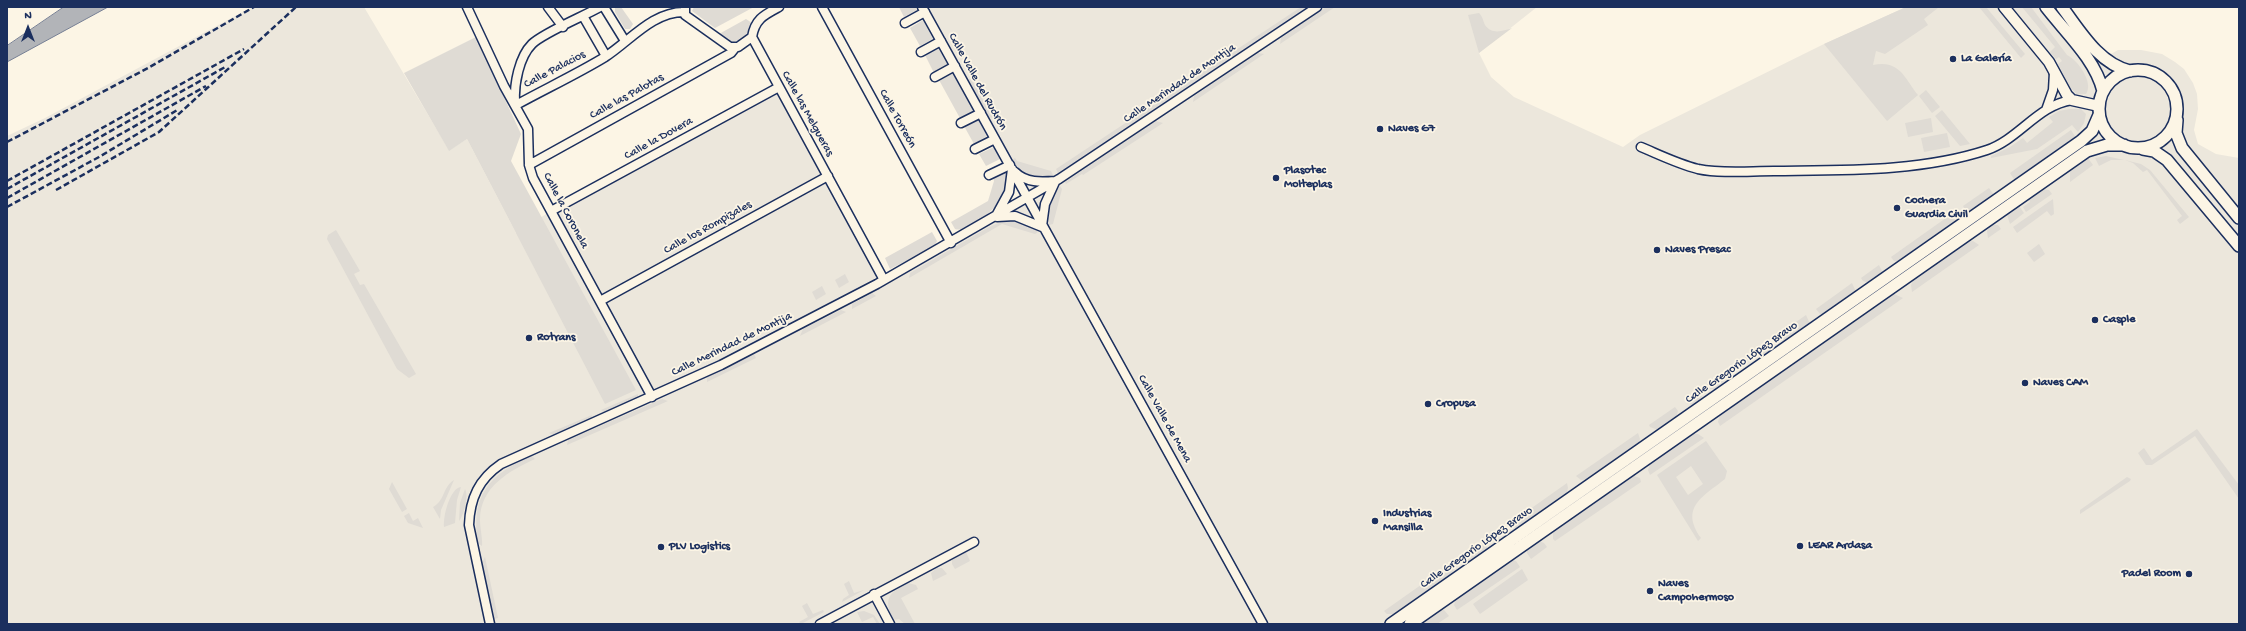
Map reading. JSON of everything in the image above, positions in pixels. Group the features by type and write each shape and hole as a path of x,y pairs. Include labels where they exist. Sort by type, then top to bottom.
{"main road":[{"path":"2046,7 2086,58 2100,79 2103,91 2099,110 2106,131 2111,137 2124,145 2154,151 2167,160 2239,246"},
{"path":"2062,7 2104,59 2118,68 2130,71 2146,70 2160,76 2169,85 2175,96 2177,110 2176,133 2182,148 2239,218"},
{"path":"2103,91 2113,79 2130,71"},
{"name":"Calle Gregorio López Bravo","path":"1391,624 2081,141 2092,131 2099,110"},
{"path":"2139,148 2154,145 2166,136 2174,124 2177,110"},
{"name":"Calle Gregorio López Bravo","path":"1410,624 2087,151 2107,145 2124,145"}],"street":[{"name":"Calle la Coronela","path":"467,7 504,86 516,105 529,135 529,165 533,178 652,397"},
{"path":"548,7 562,27"},
{"path":"516,105 516,83 528,50 536,41 600,7"},
{"path":"604,7 625,41"},
{"path":"684,9 685,16 723,44 735,48 747,42 752,37 759,19 779,7"},
{"name":"Calle Torreón","path":"822,7 951,243"},
{"name":"Calle Merindad de Montija","path":"490,624 469,529 469,512 477,487 486,475 501,464 732,360 951,243 1027,199 1317,7"},
{"path":"2004,7 2046,57 2063,91 2072,100 2099,110"},
{"name":"Calle Palacios","path":"516,105 606,56 666,10 684,9"},
{"path":"905,23 924,10"},
{"name":"Calle Valle del Rudrón","path":"924,10 1011,167 1027,199"},
{"name":"Calle Palacios","path":"583,16 606,56"},
{"name":"Calle las Melgueras","path":"752,37 884,280"},
{"path":"921,52 941,41"},
{"name":"Calle las Palotas","path":"529,165 731,53 735,48"},
{"path":"934,77 955,66"},
{"path":"2046,110 2053,90 2054,72"},
{"name":"Calle la Dovera","path":"551,211 779,87"},
{"path":"1641,147 1682,164 1715,171 1876,168 1933,161 1987,150 2012,137 2046,110 2056,104 2072,100"},
{"path":"961,123 981,112"},
{"path":"975,150 995,139"},
{"path":"989,175 1011,167"},
{"name":"Calle Merindad de Montija","path":"995,217 1002,208 1009,192 1011,167"},
{"name":"Calle Valle del Rudrón","path":"1011,167 1022,177 1032,180 1056,180"},
{"name":"Calle los Rompizales","path":"600,301 828,176"},
{"path":"995,217 1015,216 1042,227 1045,204 1056,180"},
{"name":"Calle Valle de Mena","path":"1027,199 1263,624"},
{"path":"820,624 974,542"},
{"path":"874,594 890,624"}],"shaded area":[{"path":"64,7 108,7 7,62 7,46"},
{"path":"252,7 364,7 449,150 467,139 516,233 551,211 779,87 884,280 1027,199 922,7 1537,7 1479,53 1491,77 1514,97 1623,147 1640,135 1824,44 1906,7 2039,7 2088,67 2118,50 2141,50 2162,54 2175,62 2184,69 2193,83 2197,94 2198,109 2194,130 2198,144 2216,154 2239,158 2239,624 7,624 7,136 45,118"},
{"path":"615,7 621,7 633,24 630,29 625,29 615,12"},
{"path":"694,7 754,7 715,28 692,11"},
{"path":"899,7 915,7 917,10 904,17"},
{"path":"1301,7 1307,7 1058,173 1056,169"},
{"path":"1326,7 1335,7 1280,44 1281,38"},
{"path":"1906,7 1939,7 1924,19 1928,25 1885,54 1876,51 1873,65 1890,65 1896,68 1901,72 1918,95 1887,121 1824,44"},
{"path":"1979,7 1986,7 2025,54 2021,58"},
{"path":"2022,7 2031,7 2067,55 2076,62 2084,72 2088,84 2086,94 2076,94 2070,87 2058,64 2062,61 2059,57 2056,59 2050,52 2055,47"},
{"path":"1479,13 1485,25 1491,30 1498,31 1512,28 1479,53 1468,15"},
{"path":"746,19 752,23 745,38 730,43 719,34"},
{"path":"923,20 933,39 920,46 910,28"},
{"path":"476,37 521,134 511,161 636,390 605,404 467,139 449,151 404,73"},
{"path":"938,48 948,65 934,73 925,55"},
{"path":"1258,53 1264,54 1193,102 1194,96"},
{"path":"953,72 975,112 961,120 939,80"},
{"path":"971,78 993,118 988,117 968,80"},
{"path":"1926,90 1940,107 1932,113 1919,96"},
{"path":"2081,109 2086,114 2084,123 2078,132 2072,125 2037,149 1991,158 1991,156 2010,147 2023,138 2027,143 2053,122 2049,117 2059,111"},
{"path":"1942,110 1970,144 1960,146 1935,116"},
{"path":"1931,118 1933,132 1908,137 1905,123"},
{"path":"978,119 987,136 974,144 964,126"},
{"path":"1156,121 1163,123 1083,175 1082,174 1066,184 1065,182"},
{"path":"2071,130 2076,138 2015,181 2010,173"},
{"path":"1947,133 1950,147 1924,152 1921,138"},
{"path":"994,147 1000,159 986,166 979,154"},
{"path":"2106,156 2124,160 2111,160 2099,166 2095,158"},
{"path":"1015,158 1017,161 1051,171 1053,175 1034,177 1024,174 1012,160"},
{"path":"2088,158 2093,165 2070,182 2070,171"},
{"path":"2125,160 2141,164 2150,170 2189,217 2180,224 2177,220 2182,216 2147,170 2143,172 2133,163"},
{"path":"1006,171 1005,193 991,211 968,227 955,229 951,222 988,201 994,181 993,178"},
{"path":"1060,186 1062,189 1053,224 1049,225 1047,214 1048,204"},
{"path":"1989,188 1994,195 1972,211 1966,211 1963,206"},
{"path":"2042,189 2049,190 2052,194 2026,212 2023,207 2030,202 2028,199"},
{"path":"2053,199 2054,214 2051,216 2047,211 2017,233 2013,227"},
{"path":"2019,206 2024,213 2010,224 2007,215"},
{"path":"1953,213 1955,222 1899,262 1894,261 1891,257"},
{"path":"1015,220 1032,227 1038,232 1035,234 1002,224 909,278 910,273 989,227 1001,222"},
{"path":"1991,225 1998,225 2001,229 1988,238 1987,231"},
{"path":"336,230 360,271 354,274 360,285 364,284 416,374 409,378 397,369 327,239 328,235"},
{"path":"932,232 937,241 934,247 890,269 885,258"},
{"path":"1973,241 1979,245 1912,292 1911,285 1914,279 1966,242"},
{"path":"2039,244 2045,254 2034,262 2027,253"},
{"path":"1879,265 1883,273 1869,283 1863,281 1861,278"},
{"path":"845,274 849,282 839,288 835,280"},
{"path":"1852,283 1856,292 1824,314 1820,314 1816,309"},
{"path":"822,286 826,294 816,300 812,292"},
{"path":"872,293 876,296 852,309 852,304"},
{"path":"1894,294 1903,298 1720,426 1718,422 1720,414"},
{"path":"841,310 846,312 800,336 803,329"},
{"path":"1806,315 1810,324 1785,341 1778,340 1776,336"},
{"path":"1768,342 1771,346 1770,352 1747,361 1733,372 1717,389 1708,389 1706,385"},
{"path":"754,354 756,358 707,382 707,377"},
{"path":"1699,390 1702,397 1701,399 1695,404 1690,404 1686,399"},
{"path":"638,394 638,398 605,413 601,410"},
{"path":"662,399 668,401 567,445 568,440"},
{"path":"1675,407 1678,411 1676,418 1658,430 1650,427 1649,425"},
{"path":"592,415 591,419 554,435 549,433"},
{"path":"2197,429 2239,485 2239,499 2195,436 2152,465 2146,465 2138,453 2144,448 2152,460"},
{"path":"1638,433 1640,439 1638,445 1588,479 1581,480 1576,476"},
{"path":"1692,434 1698,434 1704,438 1650,475 1648,470 1650,464"},
{"path":"1706,441 1727,471 1725,479 1702,497 1693,510 1695,527 1701,538 1698,541 1657,475","holes":["1691,466 1703,484 1688,495 1676,477"]},
{"path":"532,456 535,459 506,475 491,489 485,498 481,508 480,520 482,546 478,543 476,526 480,499 486,488 505,470"},
{"path":"1634,476 1640,478 1641,482 1555,541 1553,539 1553,531"},
{"path":"2127,477 2131,479 2130,481 2080,514 2080,510"},
{"path":"454,480 441,510 440,519 433,507 440,501 450,483"},
{"path":"392,482 407,509 402,512 389,489"},
{"path":"1567,483 1568,488 1566,495 1517,529 1509,524"},
{"path":"461,487 457,500 455,523 444,527 448,503 454,492"},
{"path":"465,489 465,505 463,514 459,521 460,503"},
{"path":"409,513 413,521 418,518 423,528 408,523 404,516"},
{"path":"1487,539 1487,550 1469,563 1458,559"},
{"path":"1539,541 1544,543 1547,547 1531,559 1527,553 1527,549"},
{"path":"966,552 970,561 955,569 952,564 952,560"},
{"path":"485,557 498,618 494,619 482,563"},
{"path":"1512,560 1516,561 1520,567 1457,610 1454,605 1456,599"},
{"path":"1452,563 1454,569 1450,576 1395,614 1387,614 1384,611"},
{"path":"937,568 942,568 947,574 933,581 931,573"},
{"path":"1522,569 1528,580 1480,614 1473,604"},
{"path":"849,581 854,593 864,590 842,602 843,599 849,595 844,584"},
{"path":"908,583 916,585 918,589 901,598 915,624 905,624 899,619 893,620 888,606 888,601 892,593"},
{"path":"807,603 813,614 823,610 824,612 801,624 799,622 808,617 802,606"},
{"path":"1440,610 1444,610 1449,616 1437,624 1421,624"},
{"path":"864,611 874,615 880,624 877,624 873,617 862,622 857,612"}],"railway":[{"path":"7,142 148,68 254,7"},
{"path":"56,190 159,132 296,7"},
{"path":"7,181 244,49"},
{"path":"7,189 227,66"},
{"path":"7,198 206,86"},
{"path":"7,207 99,157 179,109"}],"place":[{"name":"La Galería","path":"1953,59"},
{"name":"Naves G7","path":"1380,129"},
{"name":"Plasotec Molteplas","path":"1276,178"},
{"name":"Cochera Guardia Civil","path":"1897,208"},
{"name":"Naves Presac","path":"1657,250"},
{"name":"Casple","path":"2095,320"},
{"name":"Rotrans","path":"529,338"},
{"name":"Naves CAM","path":"2025,383"},
{"name":"Cropusa","path":"1428,404"},
{"name":"Industrias Mansilla","path":"1375,521"},
{"name":"LEAR Ardasa","path":"1800,546"},
{"name":"PLV Logistics","path":"661,547"},
{"name":"Padel Room","path":"2189,574"},
{"name":"Naves Campohermoso","path":"1650,591"}]}
